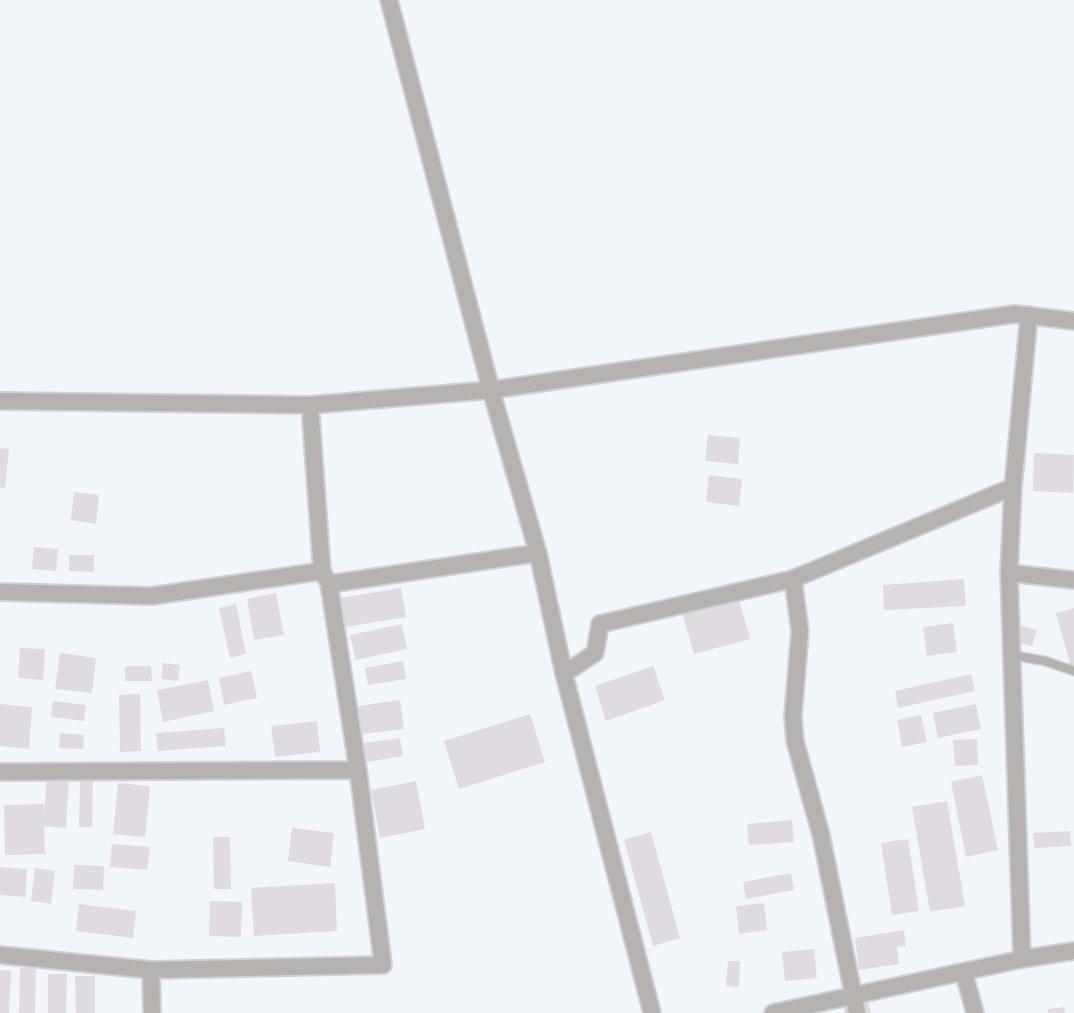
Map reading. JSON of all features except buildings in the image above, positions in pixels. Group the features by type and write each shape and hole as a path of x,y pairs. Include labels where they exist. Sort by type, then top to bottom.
{"street":[{"path":"389,0 491,390 538,553 564,674 652,1013"},
{"path":"0,401 310,405 491,390 1015,314 1074,321"},
{"path":"1022,959 1009,573 1013,487 1029,315"},
{"path":"0,955 152,970 382,965 358,770 326,577 310,405"},
{"path":"564,674 595,652 600,624 792,579 1013,487"},
{"path":"0,592 152,596 538,553"},
{"path":"1009,573 1074,580"},
{"path":"792,579 800,632 793,716 795,741 821,835 857,1013"},
{"path":"0,772 358,770"},
{"path":"772,1013 1022,959 1074,951"},
{"path":"152,970 152,1013"},
{"path":"964,973 975,1013"}],"lane":[{"path":"1011,655 1045,661 1074,671"}]}
